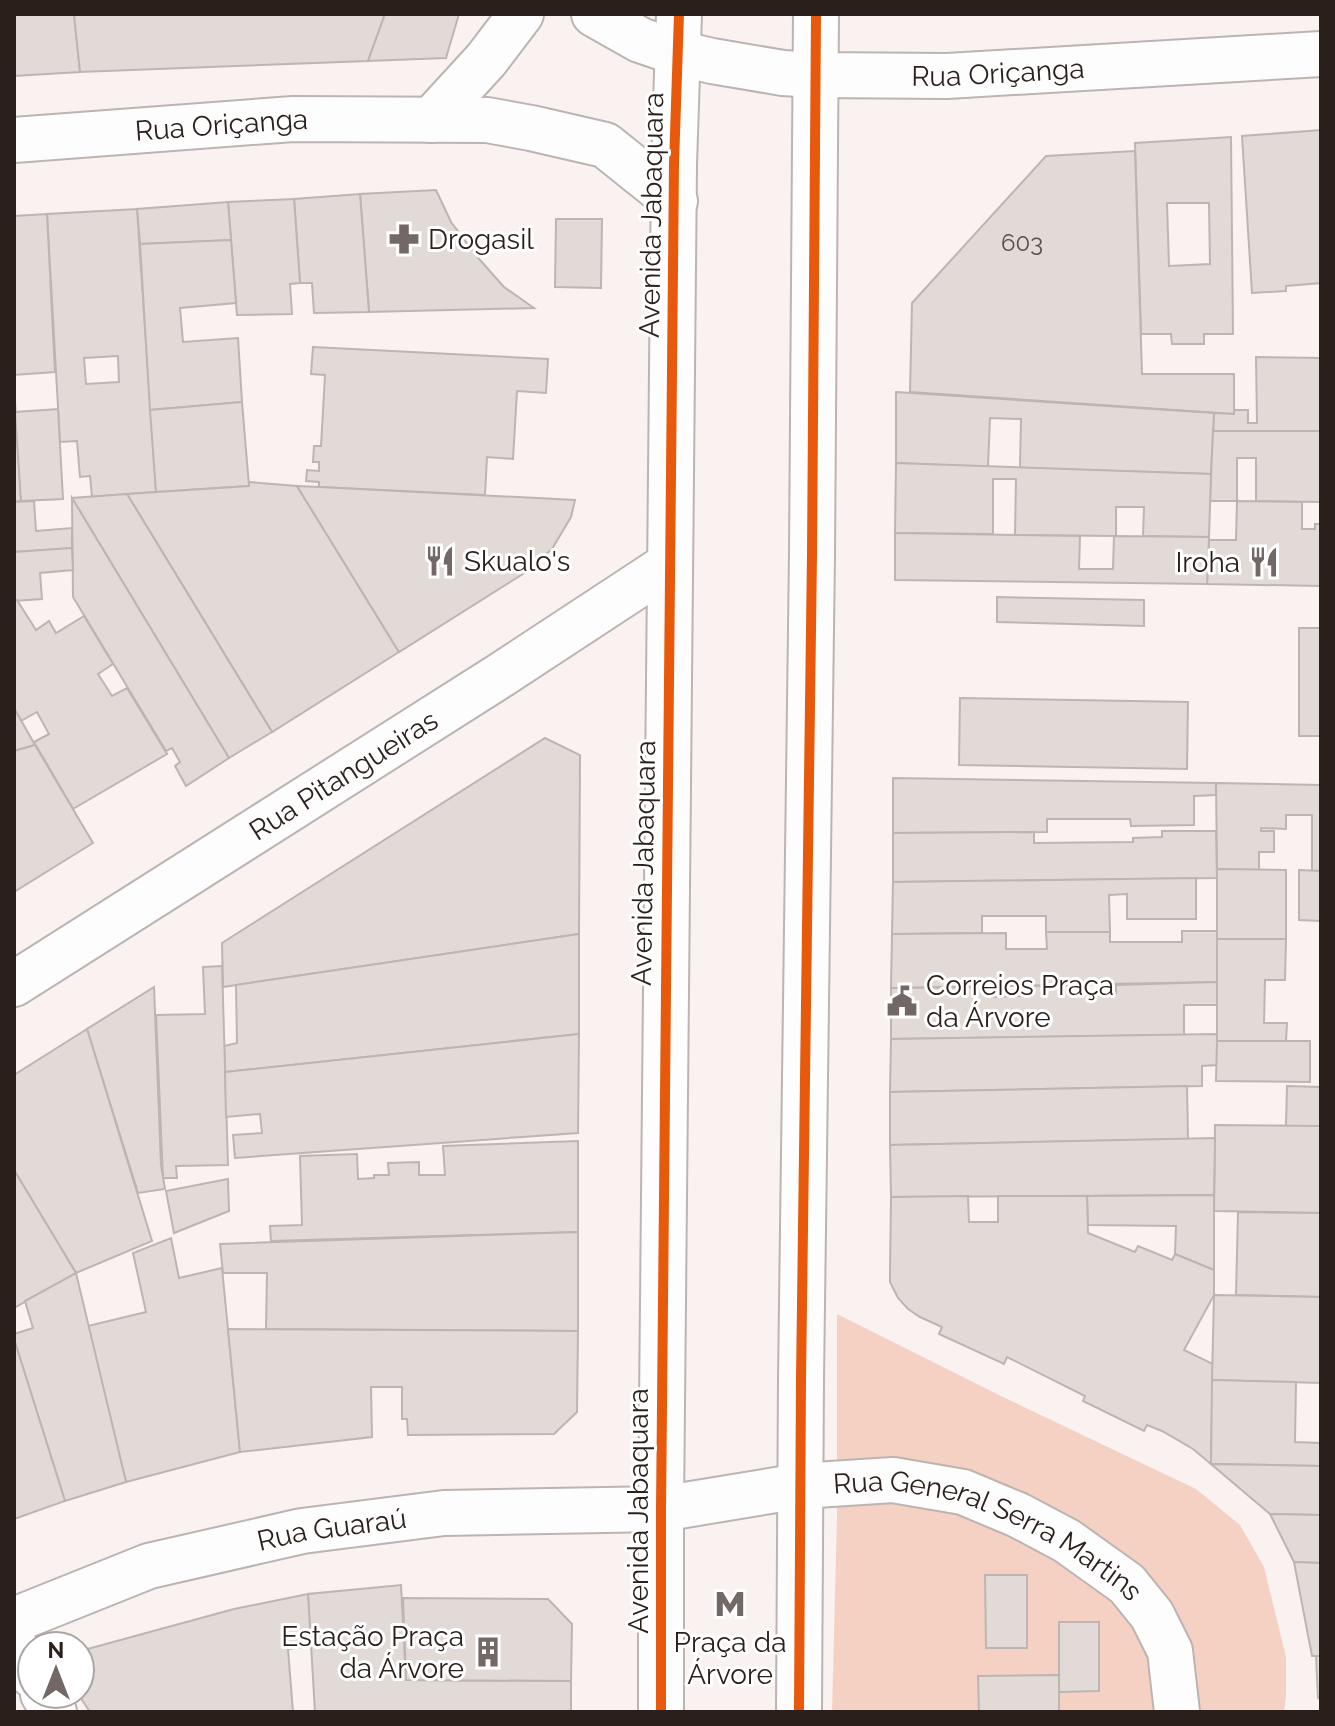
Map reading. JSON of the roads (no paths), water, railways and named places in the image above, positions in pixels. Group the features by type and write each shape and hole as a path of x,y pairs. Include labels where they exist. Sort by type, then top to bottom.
{"street":[{"path":"431,120 486,60 521,14"},
{"name":"Rua Oriçanga","path":"594,14 640,40 678,33 741,67 815,75 947,76 1321,54"},
{"path":"799,1712 816,14"},
{"name":"Avenida Jabaquara","path":"661,1712 674,164 678,33"},
{"name":"Rua Oriçanga","path":"14,140 293,119 487,120 605,145 675,201"},
{"name":"Rua Pitangueiras","path":"14,984 670,564"},
{"name":"Rua General Serra Martins","path":"661,1509 800,1486 893,1480 963,1492 1018,1515 1067,1541 1127,1584 1152,1615 1170,1651 1177,1712"},
{"name":"Rua Guaraú","path":"14,1620 149,1566 302,1531 444,1513 661,1509"}],"place":[{"name":"Drogasil","path":"404,239"},
{"name":"Skualo's","path":"440,561"},
{"name":"Iroha","path":"1264,562"},
{"name":"Correios Praça da Árvore","path":"902,1001"},
{"name":"Praça da Árvore","path":"730,1604"},
{"name":"Estação Praça da Árvore","path":"488,1652"}]}
